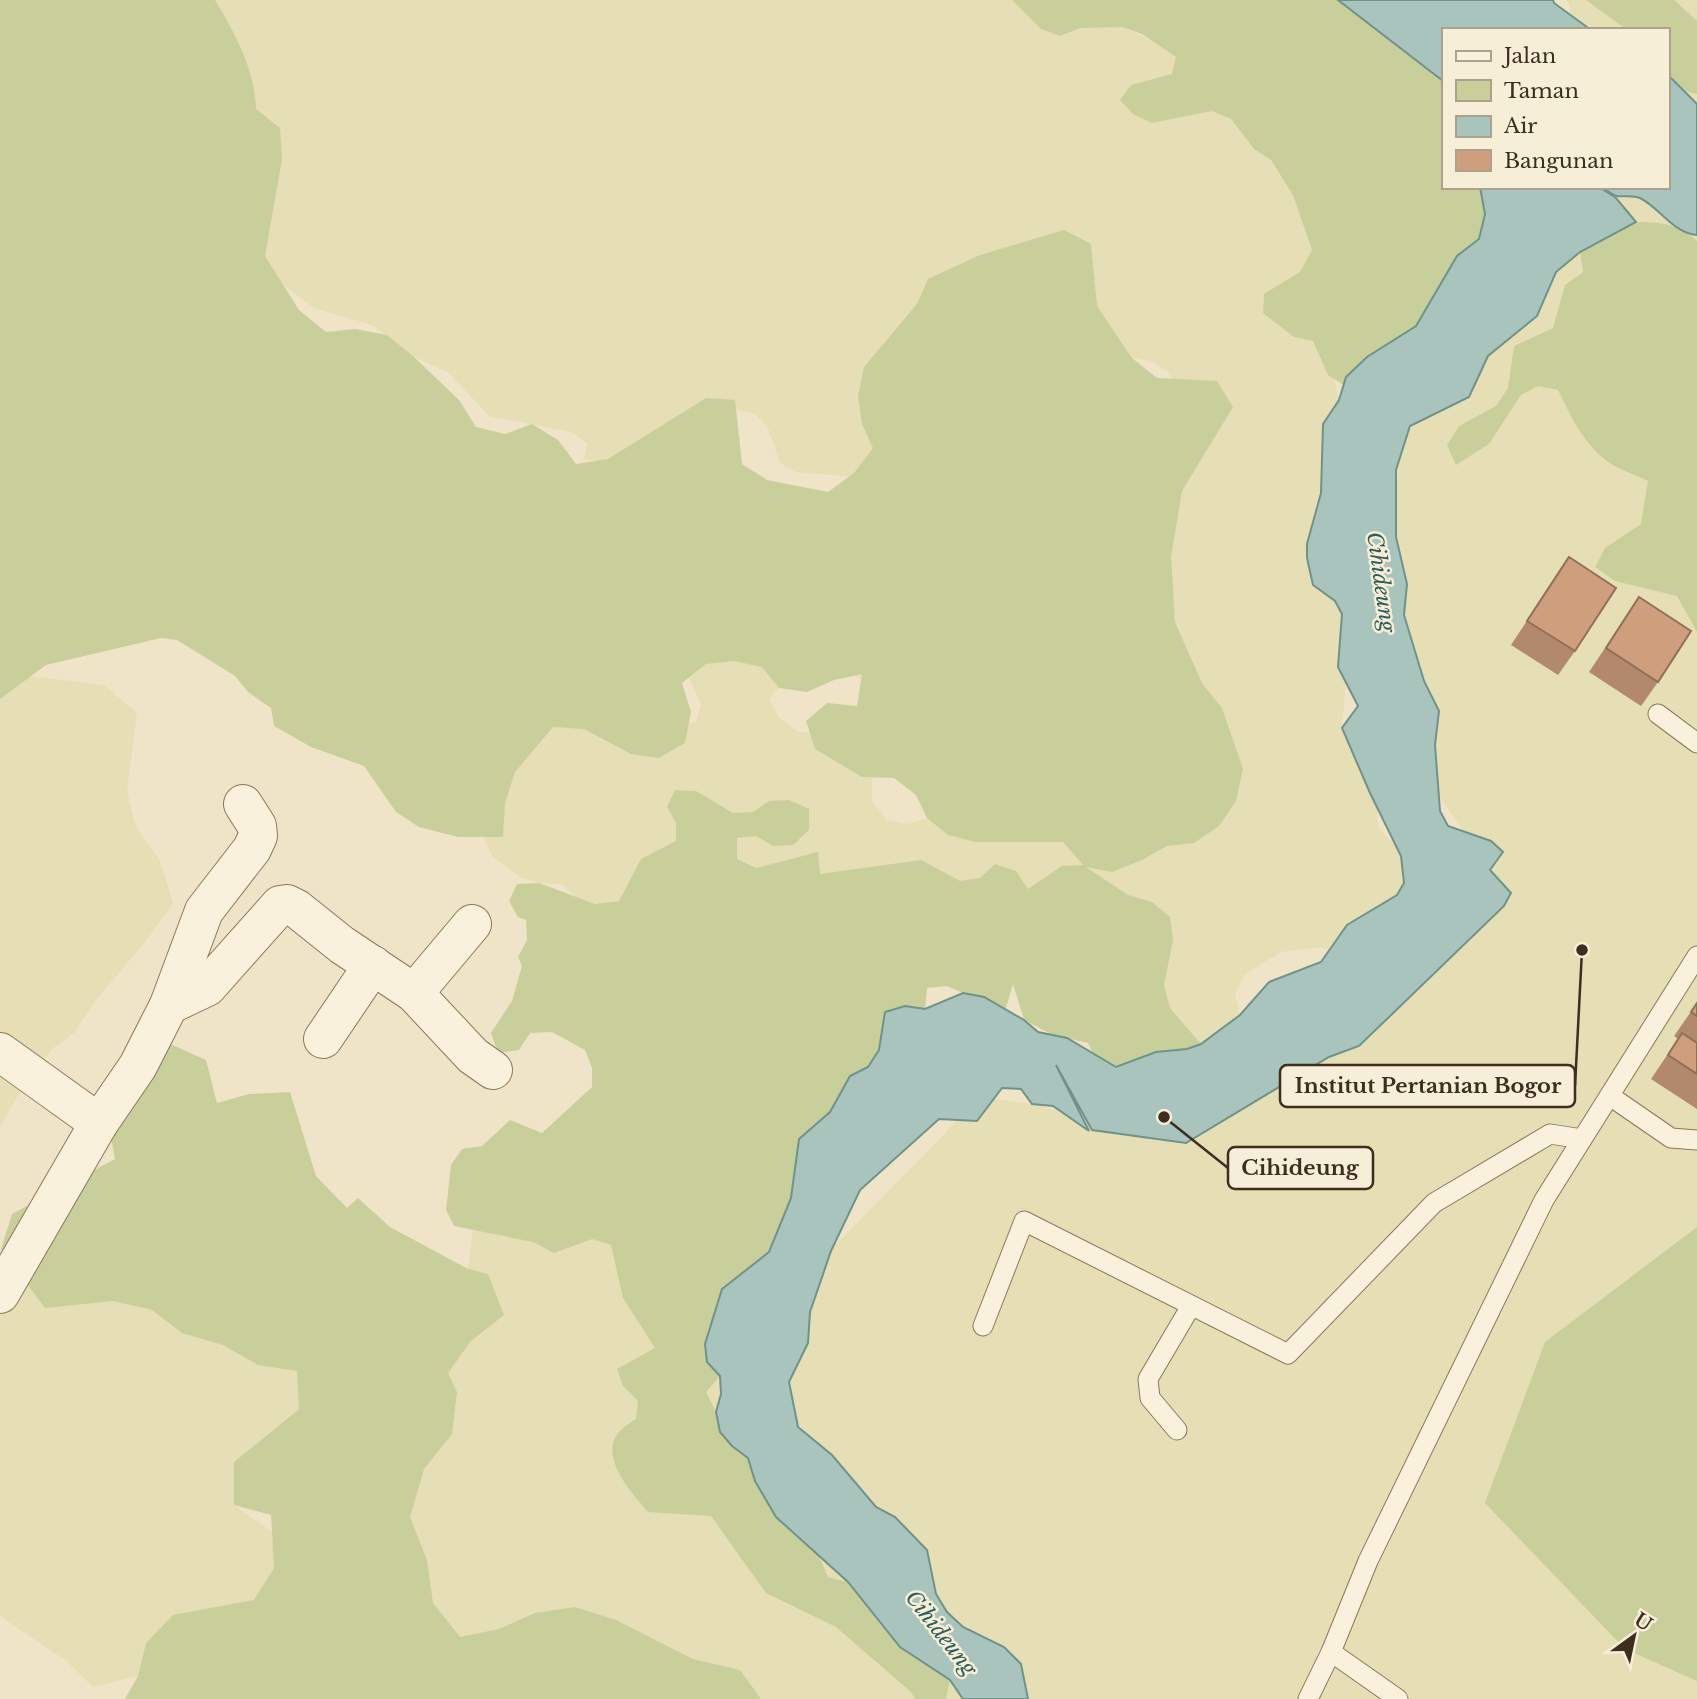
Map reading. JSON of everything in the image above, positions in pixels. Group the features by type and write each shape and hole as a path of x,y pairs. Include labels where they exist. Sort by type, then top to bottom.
{"street":[{"path":"0,1294 99,1123 138,1066 169,1004 204,911 252,849 258,836 257,826 243,804"},
{"path":"169,1004 207,986 280,905 286,904 298,909 342,945 414,993 473,1056 493,1070"},
{"path":"414,993 472,924"},
{"path":"324,1039 373,965"},
{"path":"0,1052 99,1123"}],"lane":[{"path":"1658,714 1697,743"},
{"path":"1308,1699 1331,1652 1368,1561 1532,1224 1697,956"},
{"path":"1610,1096 1671,1138 1697,1140"},
{"path":"983,1326 1024,1221 1288,1354 1434,1203 1550,1134 1582,1139"},
{"path":"1177,1430 1150,1398 1148,1379 1191,1307"},
{"path":"1331,1652 1398,1699"}],"shaded area":[{"path":"191,0 1059,0 1248,81 1323,160 1328,374 1334,379 1339,400 1339,591 1343,628 1362,665 1346,681 1342,728 1364,758 1370,793 1377,806 1378,827 1401,856 1404,883 1397,895 1331,951 1321,947 1281,952 1245,974 1235,994 1240,1015 1213,1037 1187,1049 1132,980 619,901 595,904 576,897 561,884 539,883 520,877 493,857 484,838 529,721 675,728 696,722 701,704 685,670 657,648 866,660 872,684 854,676 779,688 769,699 779,717 798,732 879,733 872,777 872,801 887,820 907,824 927,818 940,797 1107,616 1197,419 1167,371 1151,361 1132,358 877,479 796,472 780,463 768,428 755,414 732,408 627,465 584,459 587,443 571,432 489,416 449,373 413,356 372,325 314,308 280,282 127,136"},
{"path":"1565,0 1697,0 1697,104 1669,79 1669,28 1588,28 1571,16 1569,3"},
{"path":"1624,189 1697,223 1697,1699 543,1699 466,1681 360,1524 423,1405 471,1341 468,1269 475,1215 625,1215 696,1385 945,1134 975,1096 1032,1104 1185,1143 1361,1040 1506,895 1434,788 1390,531 1402,439"},
{"path":"0,670 12,674 104,685 137,713 127,791 135,825 160,861 173,903 146,941 95,1001 74,1033 53,1048 25,1083 0,1127"},
{"path":"0,1280 34,1282 152,1310 312,1363 299,1409 234,1462 234,1505 271,1531 297,1565 286,1609 138,1676 93,1687 65,1660 0,1616"}],"green space":[{"path":"0,0 215,0 248,66 256,109 280,128 282,159 265,256 299,310 326,332 355,329 387,335 459,400 476,427 505,434 532,424 558,440 576,464 608,459 706,398 735,400 742,464 767,480 828,492 854,473 873,448 862,424 858,396 864,367 917,304 928,279 980,255 1064,230 1091,244 1097,306 1132,358 1157,378 1217,381 1233,407 1182,491 1171,557 1175,622 1202,683 1222,708 1243,769 1236,801 1219,826 1194,843 1167,846 1112,872 1086,867 1128,895 1152,902 1170,917 1173,940 1164,985 1170,1008 1201,1044 1187,1049 1156,1052 1116,1067 1094,1056 1088,1043 1053,1035 1024,1020 1013,984 1005,1011 984,997 963,993 947,986 927,988 925,1009 720,1376 706,1392 716,1412 720,1432 732,1446 748,1457 755,1481 776,1517 810,1536 828,1577 848,1582 874,1616 950,1680 946,1699 915,1699 911,1692 836,1627 766,1593 711,1516 648,1512 618,1472 612,1450 622,1429 636,1419 638,1401 623,1386 617,1369 655,1348 623,1298 611,1245 592,1239 554,1253 533,1242 454,1226 446,1210 451,1165 462,1149 482,1146 510,1120 542,1133 592,1087 592,1068 585,1050 552,1032 530,1033 519,1050 498,1053 491,1033 512,1001 522,966 518,957 527,940 526,920 518,917 509,901 517,884 539,883 595,904 619,901 641,859 676,841 676,823 667,807 675,790 696,791 733,813 753,812 769,801 789,800 809,809 809,830 793,845 773,846 756,836 737,838 737,859 756,868 818,852 820,874 921,860 960,881 980,878 995,864 1016,871 1028,889 1062,866 1083,865 1063,842 976,842 948,835 927,818 916,795 894,778 862,777 815,749 806,721 827,703 857,706 862,674 834,680 807,692 779,688 762,667 734,661 706,664 682,683 691,712 685,743 659,758 631,754 584,729 553,727 515,772 505,803 503,837 458,837 419,827 396,812 364,766 311,747 274,726 271,708 248,692 235,676 177,640 161,638 46,665 0,699"},
{"path":"1012,0 1368,0 1442,66 1442,189 1496,189 1501,216 1428,320 1345,386 1328,375 1313,341 1294,337 1263,313 1264,294 1300,272 1312,250 1293,195 1271,160 1254,149 1231,119 1212,111 1152,123 1133,114 1120,100 1131,85 1172,74 1176,57 1142,34 1122,27 1080,28 1060,36 1041,29"},
{"path":"1586,0 1674,0 1697,21 1697,94 1685,91 1669,76 1669,28 1624,28"},
{"path":"1610,223 1667,224 1697,241 1697,632 1677,596 1615,581 1595,567 1605,548 1641,524 1648,481 1613,465 1591,447 1578,429 1558,390 1538,386 1521,395 1489,444 1456,465 1447,445 1459,426 1496,406 1508,388 1514,346 1553,328 1565,285 1583,272 1580,252"},
{"path":"166,1042 206,1060 217,1103 249,1094 290,1092 316,1176 347,1208 358,1198 390,1227 468,1269 488,1274 504,1315 471,1341 448,1373 457,1392 452,1434 424,1469 410,1517 427,1560 433,1603 460,1637 499,1629 535,1613 575,1607 616,1620 693,1659 740,1670 761,1699 125,1699 138,1676 146,1643 173,1615 254,1600 274,1568 271,1515 234,1505 234,1462 299,1409 297,1371 258,1365 223,1345 182,1333 152,1310 113,1301 45,1308 1,1249 12,1214 115,1159 102,1089"},
{"path":"1697,1227 1697,1681 1625,1649 1485,1503 1545,1342"}],"water":[{"path":"1338,0 1553,0 1588,28 1442,28 1442,80"},
{"path":"1669,76 1697,104 1697,235 1681,230 1640,198 1611,194 1605,189 1669,189"},
{"path":"1480,189 1602,189 1616,198 1636,222 1580,252 1556,272 1537,316 1488,356 1469,397 1410,426 1396,470 1396,537 1407,584 1404,615 1424,681 1439,711 1435,745 1440,811 1448,826 1491,841 1503,852 1490,870 1511,893 1504,906 1359,1046 1329,1057 1186,1143 1092,1130 1056,1065 1089,1131 1053,1106 1032,1104 1021,1089 1002,1088 977,1121 939,1119 860,1190 831,1251 810,1312 808,1343 789,1382 798,1427 832,1455 876,1507 895,1517 927,1550 936,1594 947,1612 963,1627 1004,1647 1021,1664 1028,1699 963,1699 950,1680 900,1647 848,1582 776,1517 755,1481 748,1458 720,1432 716,1412 721,1394 720,1376 707,1362 705,1344 722,1289 769,1252 791,1198 799,1139 830,1112 850,1076 868,1067 879,1050 885,1012 905,1006 925,1009 963,993 984,997 1024,1020 1038,1032 1067,1038 1116,1067 1156,1052 1187,1049 1201,1044 1240,1015 1269,982 1321,962 1347,925 1397,895 1404,883 1401,856 1342,728 1358,706 1338,667 1342,614 1335,601 1313,585 1307,544 1321,493 1323,424 1339,400 1346,377 1367,357 1416,326 1457,256 1479,239 1485,214"}],"building":[{"path":"1569,557 1616,588 1575,651 1527,621"},
{"path":"1639,597 1691,631 1658,682 1606,648"},
{"path":"1697,1003 1697,1016 1691,1012"},
{"path":"1682,1033 1697,1043 1697,1074 1668,1055"}],"place":[{"name":"Institut Pertanian Bogor","path":"1582,950"},
{"name":"Cihideung","path":"1164,1117"}]}
